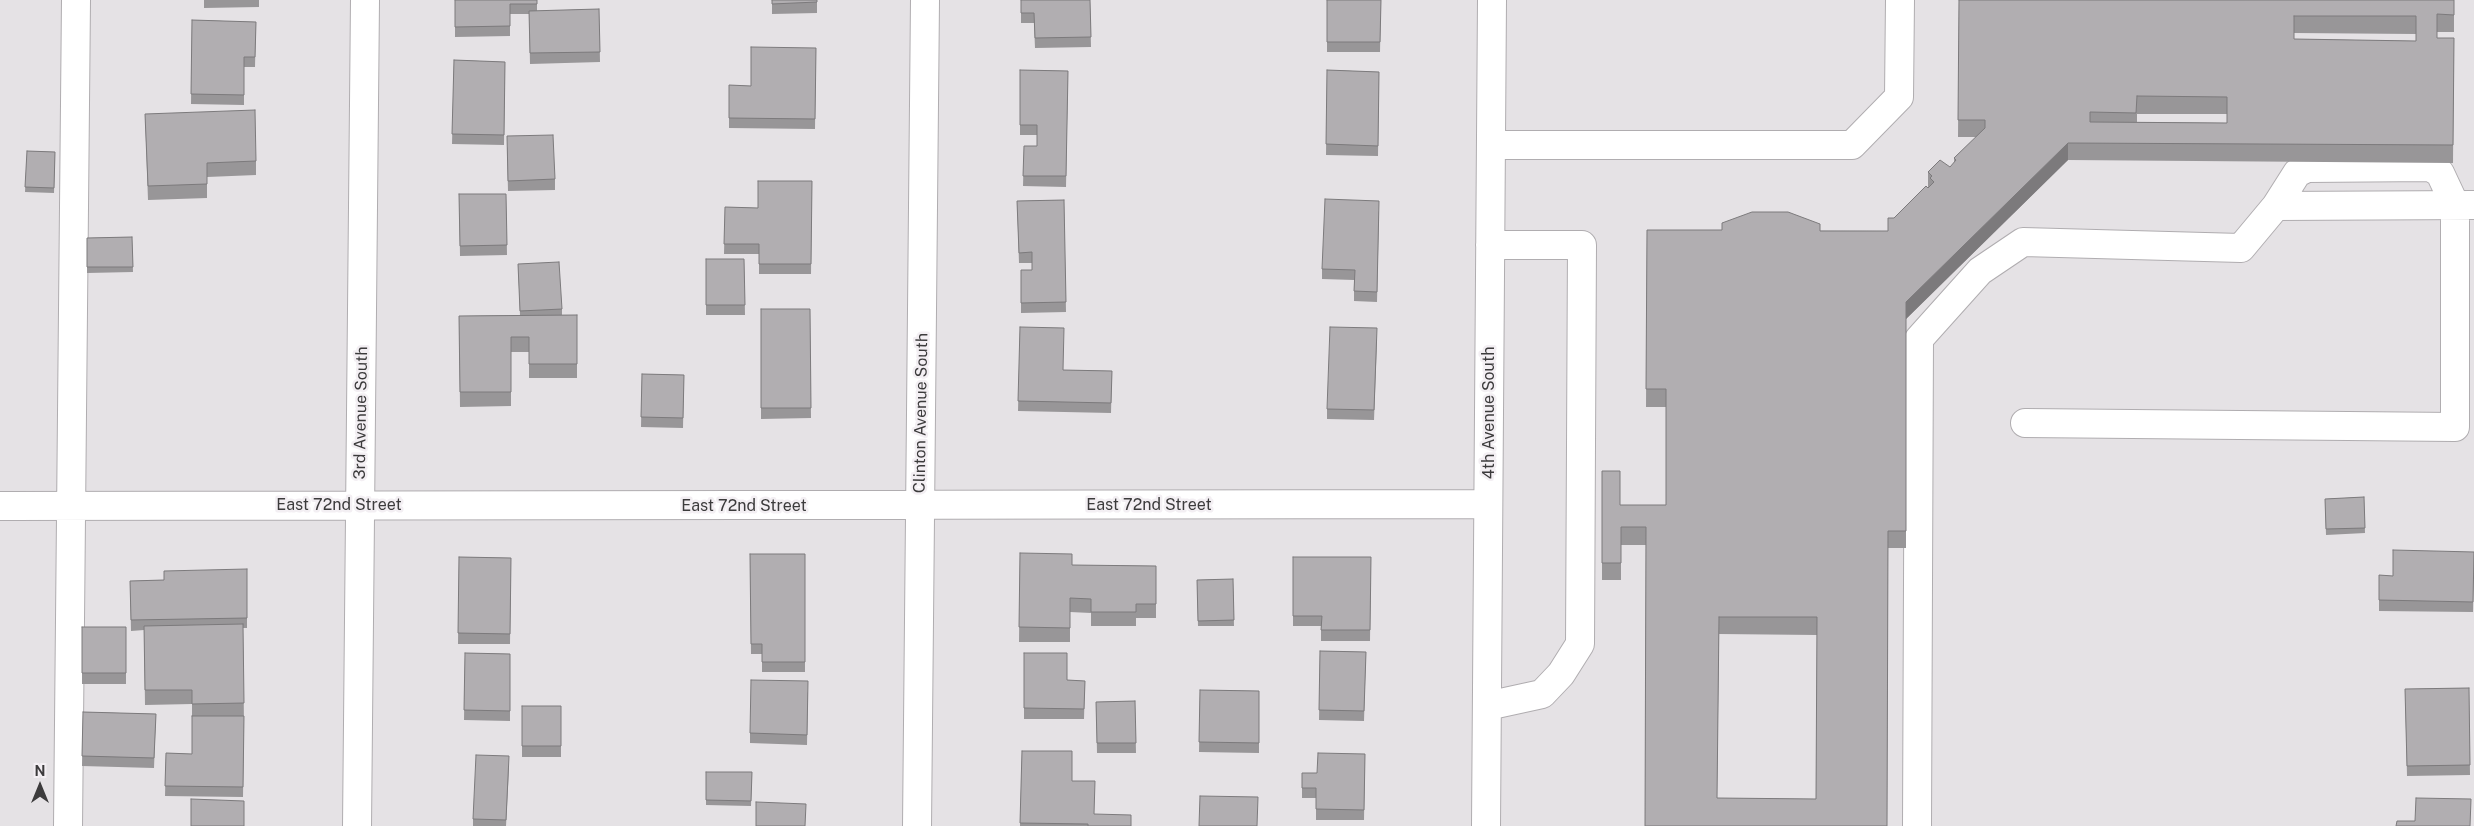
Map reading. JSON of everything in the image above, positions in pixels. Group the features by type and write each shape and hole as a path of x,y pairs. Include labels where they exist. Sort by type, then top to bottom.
{"street":[{"path":"68,826 76,0"},
{"name":"3rd Avenue South","path":"357,826 365,0"},
{"name":"Clinton Avenue South","path":"917,826 925,0"},
{"name":"4th Avenue South","path":"1486,826 1492,0"},
{"path":"1491,145 1852,145 1899,97 1900,0"},
{"path":"1917,826 1919,339 1980,271 2023,242 2240,248 2276,206 2297,173 2308,168 2430,166 2440,173 2464,205 2455,427 2025,423"},
{"path":"2276,206 2464,205"},
{"path":"1487,706 1542,694 1561,674 1580,644 1582,244 1490,244"},
{"name":"East 72nd Street","path":"0,506 1488,504"}],"building":[{"path":"455,0 537,0 537,4 510,4 510,26 455,27"},
{"path":"772,0 817,0 817,2 772,4"},
{"path":"1021,0 1090,0 1091,37 1035,38 1034,13 1021,13"},
{"path":"1327,0 1381,0 1380,42 1327,42"},
{"path":"1959,0 2454,0 2454,15 2437,14 2437,38 2454,38 2453,145 2068,143 1906,302 1906,531 1888,531 1887,826 1645,826 1646,527 1621,527 1621,563 1602,563 1602,471 1620,471 1620,505 1666,505 1666,389 1646,389 1647,230 1722,230 1722,223 1752,212 1788,212 1820,224 1820,231 1888,231 1888,218 1894,218 1926,186 1928,188 1934,182 1928,172 1940,160 1950,167 1956,160 1954,158 1985,128 1985,120 1958,120","holes":["2294,16 2416,16 2416,41 2294,39","2137,96 2227,97 2227,123 2090,122 2090,112 2136,113","1719,617 1817,617 1816,799 1717,798"]},
{"path":"599,9 600,52 530,53 529,11"},
{"path":"192,20 256,22 255,57 244,57 244,95 191,94"},
{"path":"751,47 816,48 815,119 729,118 729,85 751,86"},
{"path":"454,60 505,62 504,135 452,134"},
{"path":"1020,70 1068,71 1066,176 1023,176 1024,146 1037,146 1037,125 1020,125"},
{"path":"1327,70 1379,72 1378,146 1326,144"},
{"path":"255,110 256,161 207,163 207,184 148,186 145,114"},
{"path":"553,135 555,179 508,181 507,136"},
{"path":"27,151 55,152 54,188 25,187"},
{"path":"758,181 812,181 811,264 759,264 759,244 724,244 725,207 758,208"},
{"path":"459,194 506,194 507,245 460,246"},
{"path":"1325,199 1379,201 1377,292 1354,291 1355,270 1322,269"},
{"path":"1064,200 1066,302 1021,303 1021,270 1032,270 1032,252 1019,253 1017,201"},
{"path":"132,237 133,267 87,267 87,238"},
{"path":"706,259 744,259 745,305 706,305"},
{"path":"559,262 562,309 520,311 518,264"},
{"path":"761,309 810,309 811,408 761,408"},
{"path":"577,315 577,364 529,364 529,337 511,337 511,392 460,392 459,316"},
{"path":"1020,327 1064,328 1063,370 1112,371 1111,403 1018,401"},
{"path":"1330,327 1377,328 1374,410 1327,409"},
{"path":"642,374 684,375 683,418 641,417"},
{"path":"2364,497 2365,528 2326,529 2325,499"},
{"path":"2393,550 2474,552 2473,602 2379,600 2379,575 2393,576"},
{"path":"1020,553 1072,554 1072,565 1156,566 1156,604 1136,604 1136,612 1091,612 1091,599 1070,598 1070,628 1019,627"},
{"path":"750,554 805,554 805,662 762,662 762,644 751,644"},
{"path":"459,557 511,558 510,634 458,633"},
{"path":"1293,557 1371,557 1370,630 1321,630 1322,616 1293,616"},
{"path":"247,569 247,618 131,620 130,581 164,580 164,571"},
{"path":"1233,579 1234,620 1198,621 1197,580"},
{"path":"243,624 244,703 192,704 192,690 145,690 144,626"},
{"path":"82,627 126,627 126,673 82,673"},
{"path":"1320,651 1366,652 1364,711 1319,710"},
{"path":"465,653 510,654 510,711 464,710"},
{"path":"1024,653 1067,653 1067,680 1085,681 1084,709 1024,708"},
{"path":"751,680 808,681 807,735 750,733"},
{"path":"2469,688 2470,765 2407,766 2405,689"},
{"path":"1200,690 1259,691 1259,743 1199,742"},
{"path":"1135,701 1136,743 1097,743 1096,702"},
{"path":"522,706 561,706 561,746 522,746"},
{"path":"83,712 156,714 154,758 82,756"},
{"path":"192,716 244,716 243,787 165,786 166,753 192,754"},
{"path":"1022,751 1072,751 1072,781 1095,781 1094,814 1131,815 1131,826 1020,823"},
{"path":"1318,753 1365,754 1364,810 1316,809 1316,788 1302,788 1302,773 1317,773"},
{"path":"476,755 509,756 506,820 473,819"},
{"path":"706,772 752,772 751,801 706,800"},
{"path":"1200,796 1258,797 1257,826 1199,826"},
{"path":"2416,798 2471,799 2470,826 2396,826 2397,821 2415,821"},
{"path":"191,799 244,801 244,826 191,826"},
{"path":"756,802 806,804 805,826 756,826"}]}
